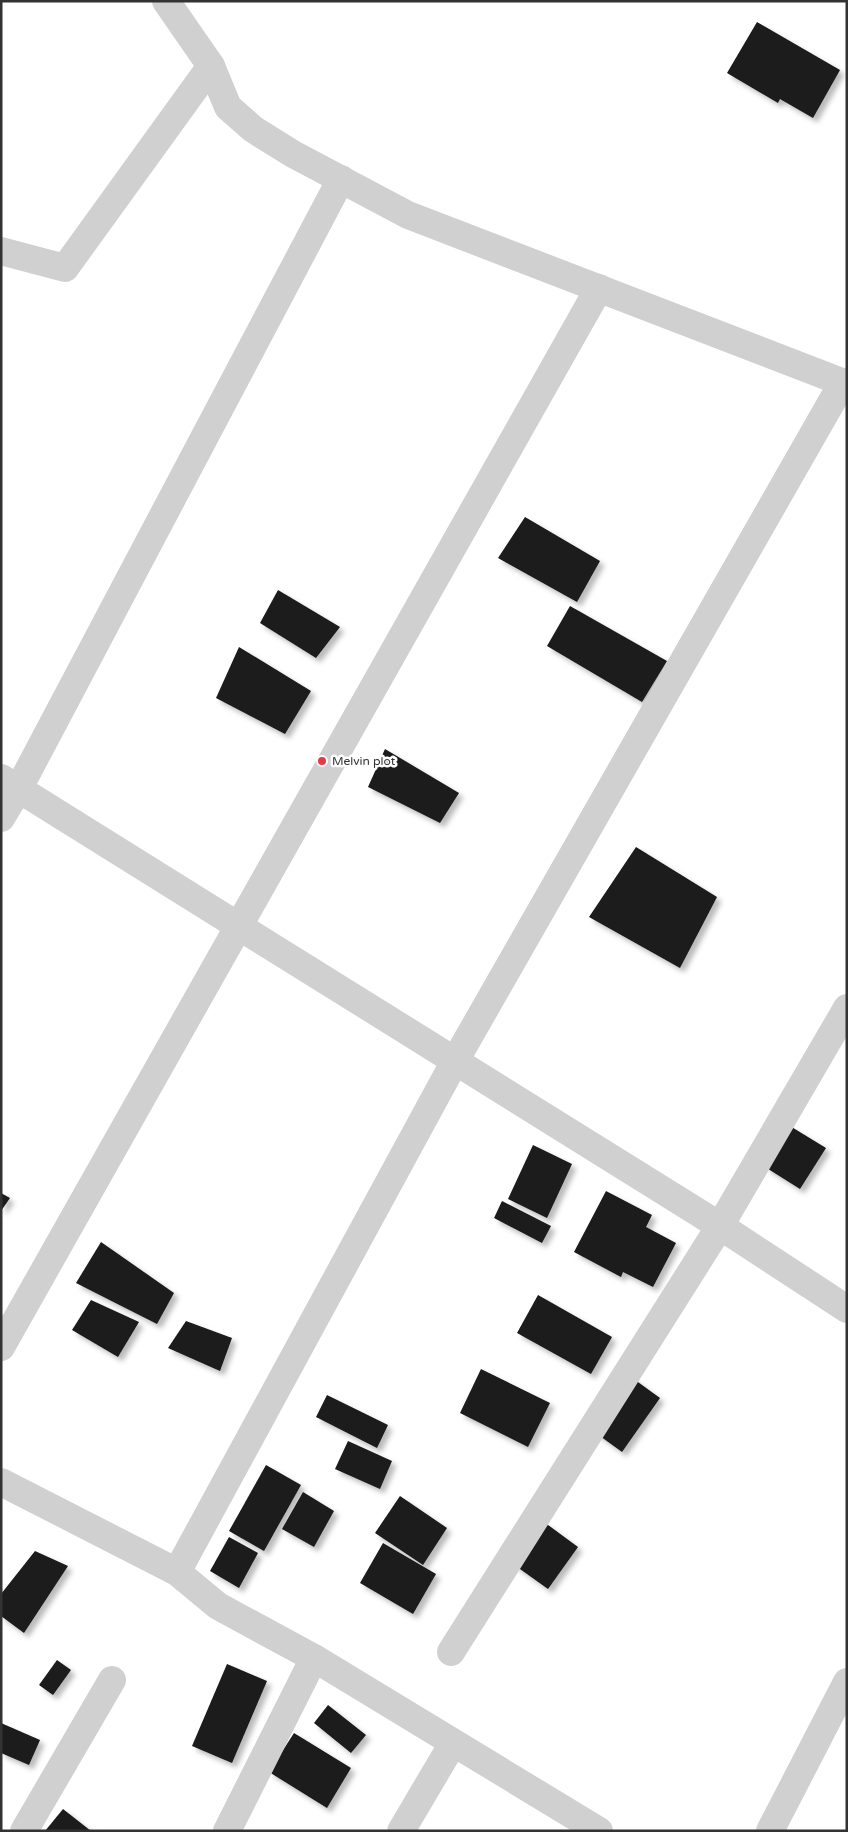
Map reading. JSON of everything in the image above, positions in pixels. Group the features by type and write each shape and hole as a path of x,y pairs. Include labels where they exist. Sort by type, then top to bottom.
{"street":[{"path":"166,1 211,66 228,108 247,124 292,154 408,215 845,383 455,1061 177,1572"},
{"path":"1,251 66,268 211,66"},
{"path":"1,818 10,783 341,179"},
{"path":"1,1347 599,288"},
{"path":"10,783 720,1226 847,1309"},
{"path":"451,1652 720,1226 847,1008"},
{"path":"1,1482 177,1572 218,1606 314,1658 599,1831"},
{"path":"227,1831 314,1658"},
{"path":"24,1831 112,1680"},
{"path":"770,1831 847,1682"},
{"path":"401,1831 454,1742"}],"building":[{"path":"757,22 840,70 813,118 780,99 778,103 727,73"},
{"path":"525,517 600,561 577,602 498,558"},
{"path":"278,590 340,627 316,658 260,623"},
{"path":"570,606 667,661 642,702 547,646"},
{"path":"239,647 311,691 285,734 216,698"},
{"path":"385,749 459,793 440,823 368,787"},
{"path":"636,847 717,897 680,968 589,917"},
{"path":"790,1126 826,1148 800,1189 765,1167"},
{"path":"533,1145 572,1164 547,1218 508,1199"},
{"path":"606,1191 652,1215 646,1227 676,1243 653,1287 623,1272 621,1277 574,1252"},
{"path":"1,1193 10,1198 1,1211"},
{"path":"502,1201 551,1226 542,1243 494,1218"},
{"path":"101,1242 174,1293 157,1324 76,1283"},
{"path":"538,1295 612,1337 591,1374 517,1333"},
{"path":"91,1300 139,1322 118,1357 72,1330"},
{"path":"186,1321 232,1338 220,1371 168,1348"},
{"path":"481,1369 550,1403 528,1447 460,1413"},
{"path":"631,1377 660,1398 622,1452 593,1431"},
{"path":"327,1395 388,1425 377,1448 316,1417"},
{"path":"348,1441 392,1461 380,1489 335,1469"},
{"path":"266,1465 301,1485 264,1551 229,1531"},
{"path":"303,1492 334,1511 314,1547 282,1529"},
{"path":"400,1496 447,1528 423,1565 375,1533"},
{"path":"544,1522 578,1547 548,1589 513,1564"},
{"path":"229,1537 258,1553 239,1588 210,1571"},
{"path":"383,1543 436,1574 413,1614 360,1583"},
{"path":"35,1551 68,1566 24,1633 1,1616 1,1594"},
{"path":"57,1660 71,1670 53,1695 39,1685"},
{"path":"227,1664 267,1681 232,1763 192,1746"},
{"path":"328,1705 366,1735 351,1753 314,1723"},
{"path":"1,1723 40,1740 29,1765 1,1753"},
{"path":"294,1733 351,1768 327,1808 269,1772"},
{"path":"63,1809 91,1831 45,1831"}],"place":[{"name":"Melvin plot","path":"322,761"}]}
